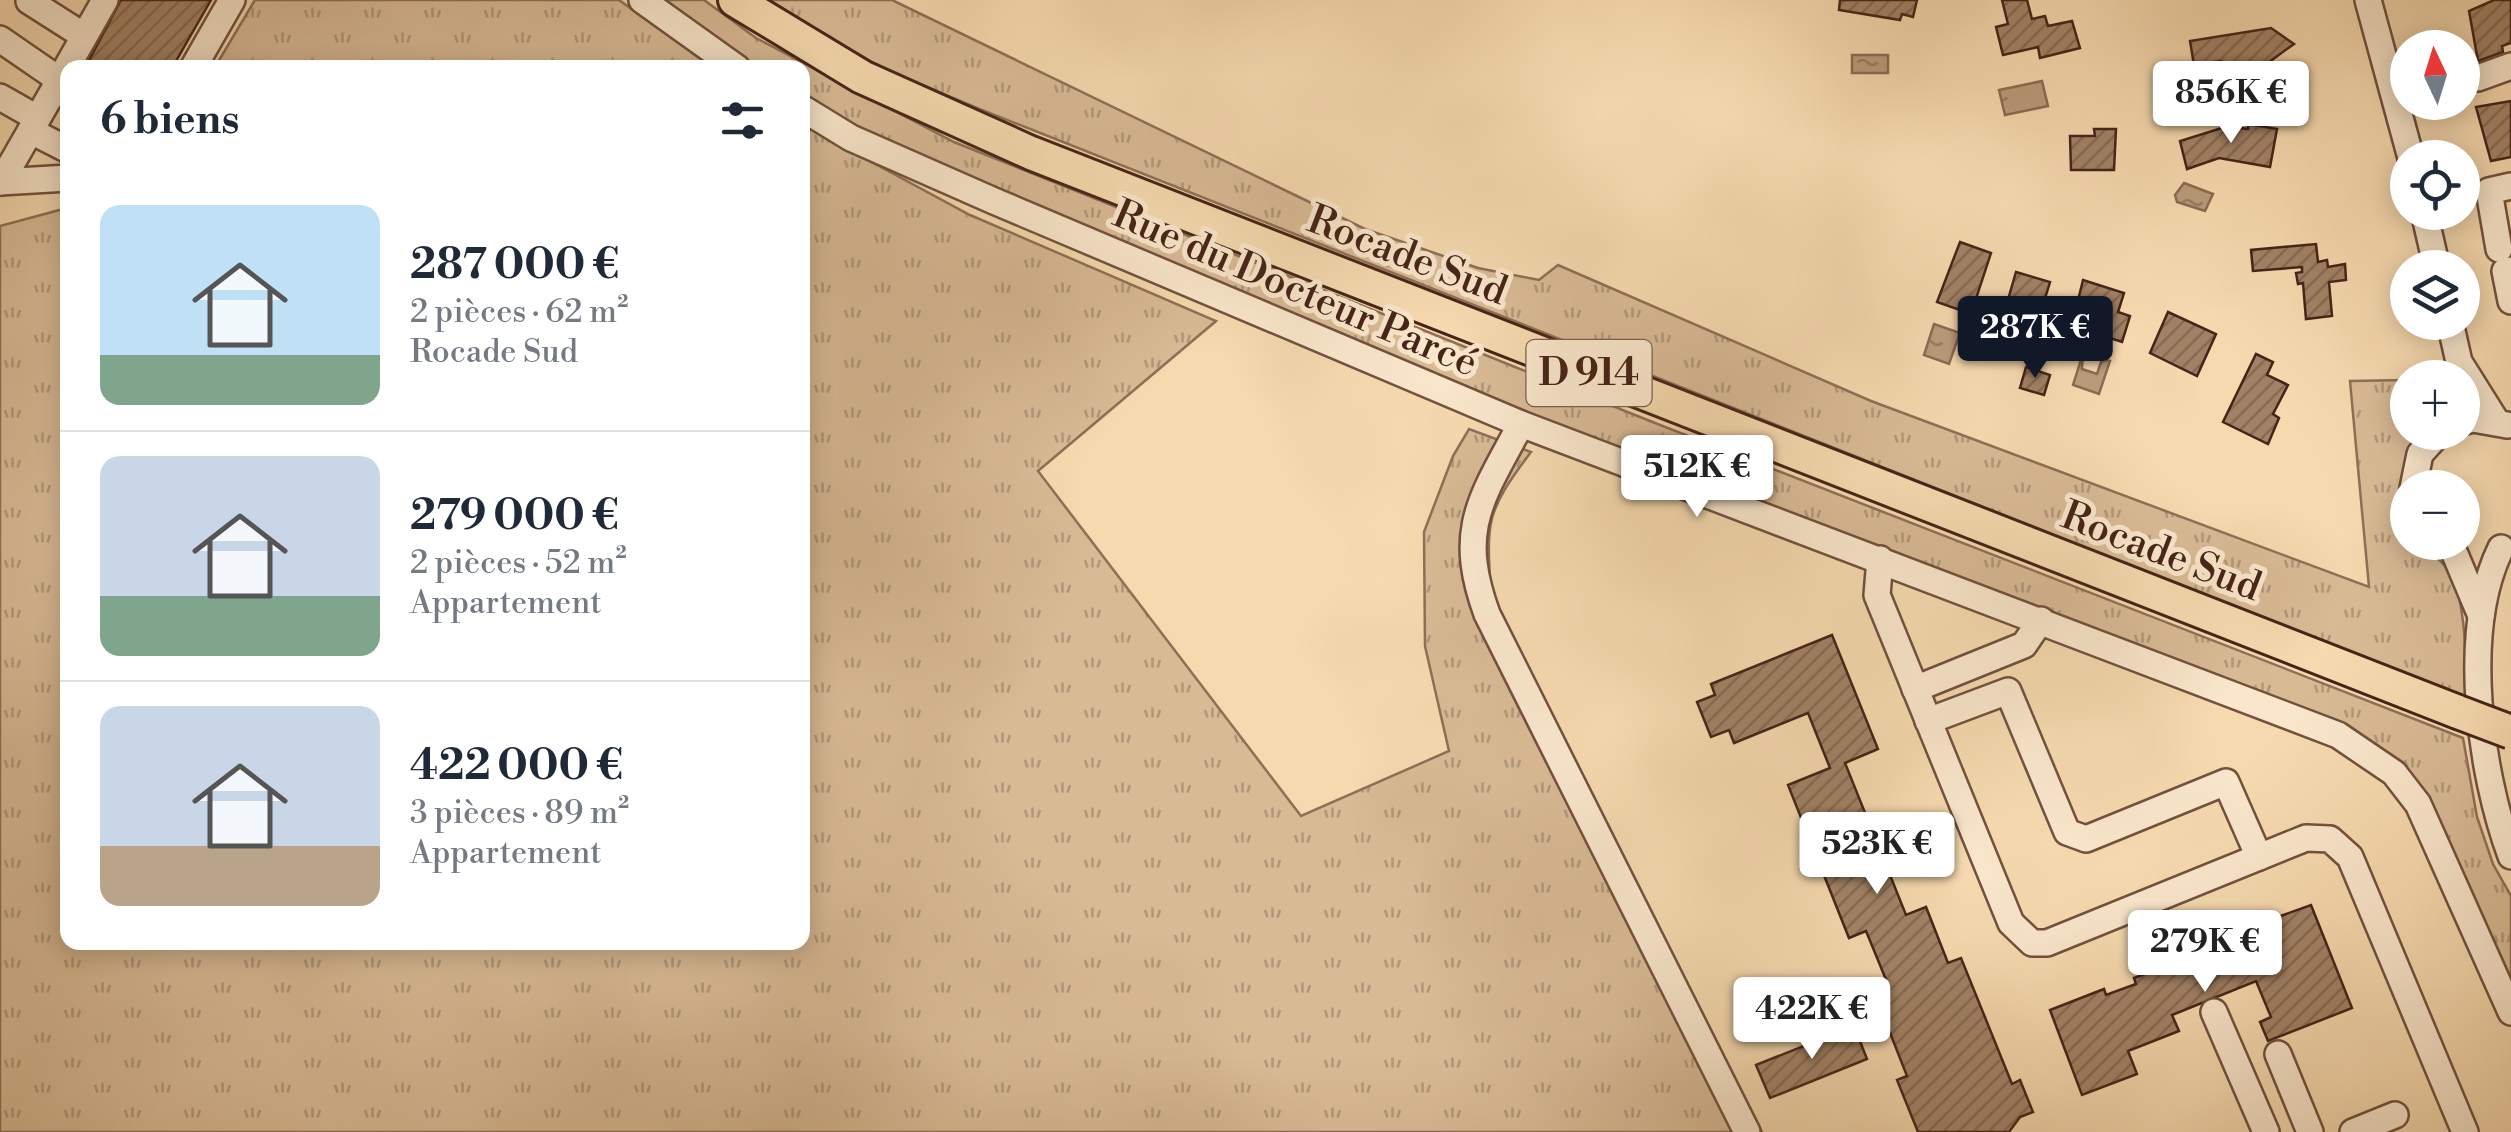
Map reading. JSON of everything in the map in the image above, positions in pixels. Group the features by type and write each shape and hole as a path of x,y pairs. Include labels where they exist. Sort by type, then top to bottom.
{"main road":[{"name":"Rocade Sud","path":"735,0 862,77 1031,153 2511,732"}],"street":[{"path":"60,178 0,182 6,153 34,124 60,88 0,38 29,0 84,36"},
{"path":"73,60 104,0"},
{"path":"197,60 232,0"},
{"path":"642,0 726,60"},
{"path":"2368,0 2406,140"},
{"path":"2480,77 2511,66"},
{"path":"0,96 60,144"},
{"name":"Rue du Docteur Parcé","path":"810,113 852,138 994,202 1521,424 2338,735 2372,754 2394,773 2418,804 2511,1012"},
{"path":"6,153 30,178"},
{"path":"2511,186 2488,190 2511,301"},
{"path":"2480,395 2504,424"},
{"path":"1521,424 1481,499 1472,536 1472,572 1487,614 1746,1132"},
{"path":"2480,549 2506,546"},
{"path":"2506,546 2488,575 2482,616 2487,769 2511,856"},
{"path":"1880,560 1877,595 2011,923 2032,943 2047,943 2306,838 2330,839 2350,857 2466,1132"},
{"path":"2456,560 2482,616"},
{"path":"1915,689 2024,645 2041,620"},
{"path":"1928,721 2008,692 2067,832 2086,838 2226,782 2258,857"},
{"path":"2214,1012 2266,1132"},
{"path":"2278,1054 2310,1132"},
{"path":"2353,1132 2395,1115"}],"green space":[{"path":"255,0 619,0 702,60 219,60"},
{"path":"660,0 704,0 756,38 798,60 747,60"},
{"path":"767,0 892,0 1365,229 1478,268 1539,280 1558,265 1871,401 2369,587 2350,381 2390,380 2390,450 2413,450 2404,470 2390,470 2390,560 2439,560 2449,571 2459,599 2464,633 2465,698 977,108 884,69"},
{"path":"810,66 954,142 1655,423 2463,738 2477,817 2493,864 2511,896 2511,988 2401,765 2343,726 1524,414 1225,291 856,128 810,99"},
{"path":"810,129 970,215 1216,321 1038,471 1301,816 1449,751 1425,646 1424,532 1453,456 1469,429 1531,452 1505,489 1492,518 1491,593 1762,1132 0,1132 0,226 60,210 60,950 810,950"}],"water":[{"path":"1852,55 1888,55 1888,73 1852,73"},
{"path":"2042,81 2048,106 2005,115 1999,90"},
{"path":"2184,183 2213,194 2205,211 2177,202 2175,195"},
{"path":"1934,324 1960,333 1949,364 1924,355"},
{"path":"2083,353 2082,369 2097,374 2102,359 2110,361 2099,394 2073,385"}],"building":[{"path":"121,0 211,0 177,60 89,60"},
{"path":"1840,0 1917,0 1913,17 1902,14 1900,20 1839,10"},
{"path":"2002,0 2027,0 2032,19 2045,16 2048,26 2072,21 2080,48 2040,58 2038,47 2003,55 1996,27 2008,24"},
{"path":"2494,0 2511,0 2511,43 2502,46 2503,52 2480,60 2480,30 2472,30 2469,11"},
{"path":"2271,28 2294,44 2269,62 2245,67 2220,61 2194,65 2190,41"},
{"path":"2511,101 2511,157 2491,161 2480,120 2480,106"},
{"path":"2248,124 2277,129 2270,167 2219,158 2187,169 2180,141 2228,126 2248,129"},
{"path":"2094,129 2116,129 2114,170 2071,170 2070,136 2095,136"},
{"path":"1960,242 1991,253 1971,314 1937,302"},
{"path":"2316,244 2318,262 2327,260 2328,267 2345,264 2346,280 2329,282 2332,316 2306,319 2303,283 2298,284 2296,273 2302,272 2302,267 2253,271 2251,250"},
{"path":"2016,272 2050,282 2031,344 2005,335 2010,319 2003,317"},
{"path":"2083,280 2124,293 2118,312 2130,316 2122,342 2110,338 2105,353 2068,341"},
{"path":"2168,312 2216,334 2197,376 2150,353"},
{"path":"2256,354 2273,362 2267,375 2288,385 2273,414 2279,418 2268,444 2223,422"},
{"path":"2026,367 2050,375 2044,395 2020,388"},
{"path":"1832,635 1878,749 1845,763 1906,915 1926,907 1948,963 1961,958 2012,1084 2020,1080 2033,1112 2020,1117 2009,1132 1918,1132 1897,1080 1907,1076 1874,992 1889,987 1866,931 1849,938 1788,785 1830,768 1808,713 1734,743 1729,730 1711,737 1697,702 1715,695 1711,684"},
{"path":"2311,905 2352,1008 2268,1041 2260,1022 2271,1017 2256,981 2172,1015 2179,1031 2128,1051 2137,1074 2082,1095 2050,1010 2104,989 2106,995 2136,984 2134,978 2173,963 2170,956"},
{"path":"1854,1026 1867,1059 1770,1098 1756,1065"}]}
